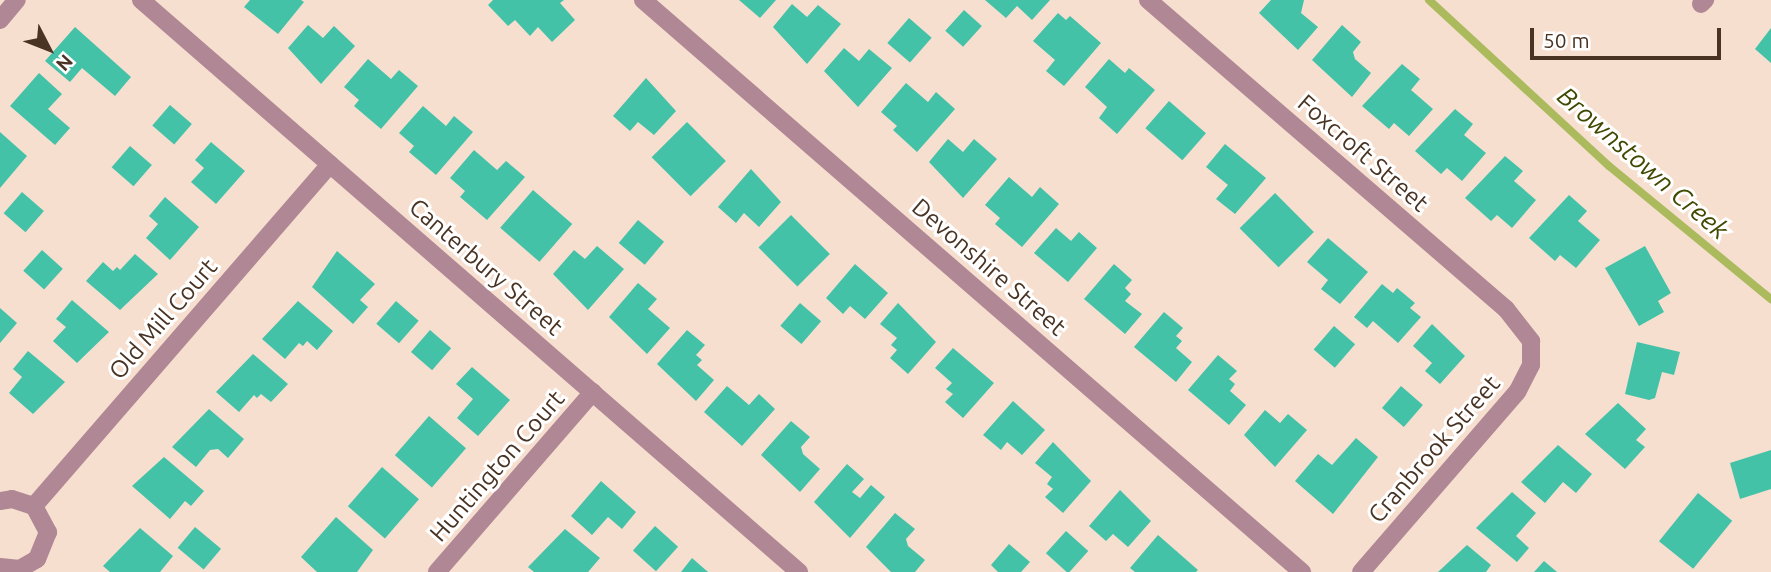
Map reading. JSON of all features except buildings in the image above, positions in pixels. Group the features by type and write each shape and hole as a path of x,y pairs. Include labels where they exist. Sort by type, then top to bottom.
{"street":[{"path":"0,20 17,0"},
{"name":"Canterbury Street","path":"141,0 799,572"},
{"name":"Devonshire Street","path":"643,0 1302,572"},
{"name":"Foxcroft Street","path":"1148,0 1506,309 1527,332 1534,352"},
{"name":"Old Mill Court","path":"34,506 330,164"},
{"name":"Cranbrook Street","path":"1360,572 1517,392 1526,379 1534,352"},
{"name":"Huntington Court","path":"438,572 593,392"},
{"path":"0,501 12,499 34,506 46,522 43,551 29,565 0,567"}],"waterway":[{"name":"Brownstown Creek","path":"1429,0 1609,166 1771,299"}]}
